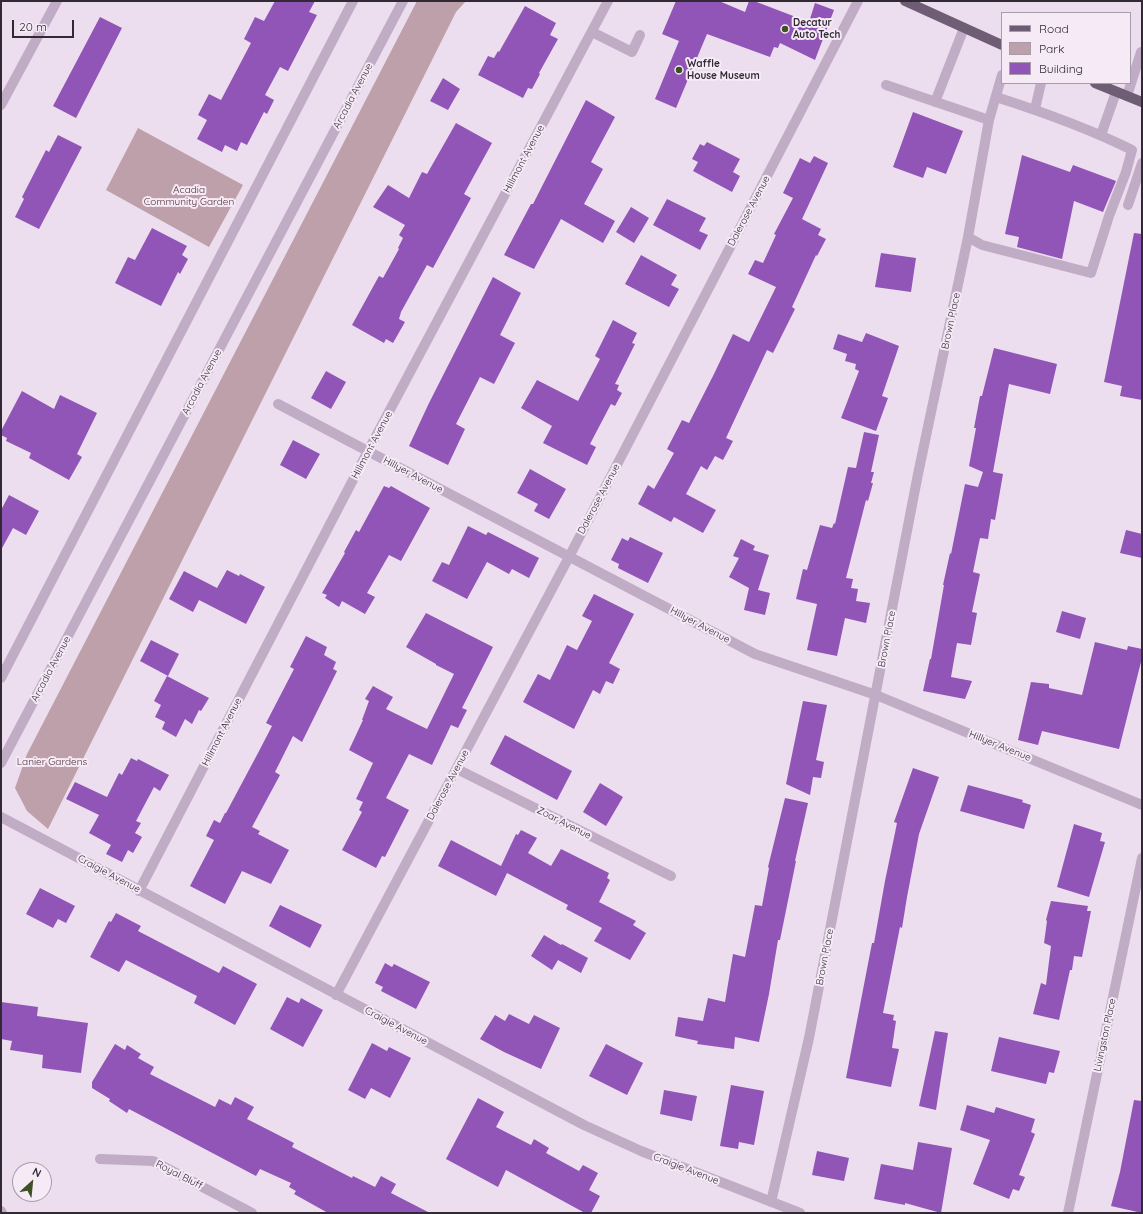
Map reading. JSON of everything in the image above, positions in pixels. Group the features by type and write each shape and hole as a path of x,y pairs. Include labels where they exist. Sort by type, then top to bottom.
{"main road":[{"path":"905,1 1001,45"},
{"path":"1097,84 1142,102"}],"street":[{"path":"1,105 57,1"},
{"path":"1,678 354,1"},
{"name":"Arcadia Avenue","path":"1,764 403,1"},
{"name":"Hillmont Avenue","path":"139,891 368,451 608,1"},
{"name":"Dalerose Avenue","path":"336,995 569,557 858,1"},
{"path":"935,102 964,28"},
{"path":"592,32 632,52 640,35"},
{"path":"1131,83 1141,52"},
{"name":"Brown Place","path":"772,1202 809,1038 918,474 968,237 989,120 1001,79"},
{"path":"1035,109 1041,84"},
{"path":"1127,96 1131,84"},
{"path":"886,85 989,120"},
{"path":"1101,135 1116,92"},
{"path":"968,237 982,246 1091,273 1109,216 1126,172 1132,150 1101,135 1035,109 996,97"},
{"path":"1128,205 1142,163"},
{"name":"Hillyer Avenue","path":"278,404 755,654 876,696 1142,805"},
{"name":"Zoar Avenue","path":"457,769 671,876"},
{"name":"Craigie Avenue","path":"1,817 584,1125 641,1151 800,1213"},
{"name":"Livingston Place","path":"1068,1213 1142,858"},
{"name":"Royal Bluff","path":"100,1159 153,1161 252,1213"}],"green space":[{"name":"Lanier Gardens","path":"417,1 466,1 456,12 48,829 27,811 15,788 27,754"},
{"name":"Acadia Community Garden","path":"138,128 243,185 209,247 106,190"}],"building":[{"path":"275,1 315,1 309,12 317,15 288,71 280,67 265,95 274,100 267,114 264,112 247,145 241,142 237,151 225,145 222,152 197,139 207,120 198,115 209,94 221,100 251,43 244,39 255,17 264,21"},
{"path":"676,1 719,1 745,12 749,1 754,1 809,22 815,3 834,10 815,60 780,43 778,48 774,47 770,57 707,34 676,108 655,99 679,41 662,34"},
{"path":"525,6 556,23 550,35 558,39 532,89 528,88 523,98 478,75 488,56 494,58 498,51 499,52"},
{"path":"100,17 122,28 76,118 53,106"},
{"path":"443,78 460,89 448,110 430,101"},
{"path":"586,100 615,117 591,162 603,169 584,204 615,221 603,243 561,219 534,269 504,255 531,204 533,204"},
{"path":"913,112 963,131 946,174 927,167 923,178 893,167"},
{"path":"456,123 492,143 464,194 471,198 433,268 427,265 401,312 399,319 405,322 393,343 386,339 384,343 352,325 379,276 383,278 399,249 398,248 403,238 399,235 405,225 373,207 388,185 409,198 422,172 427,174"},
{"path":"58,135 82,147 39,229 15,217 24,199 22,197 46,150 49,152"},
{"path":"707,142 740,159 733,172 740,176 732,192 693,171 698,162 692,159 700,144 704,146"},
{"path":"1022,155 1070,172 1073,165 1116,181 1103,212 1074,201 1062,259 1017,247 1019,237 1005,234"},
{"path":"814,156 828,163 802,219 821,229 818,235 826,239 817,256 816,255 792,307 795,309 773,353 767,350 726,438 733,441 723,460 715,456 707,470 701,466 686,494 716,510 703,533 674,517 671,522 638,504 648,485 654,489 674,453 667,449 682,420 689,423 733,334 749,342 776,287 748,274 755,260 763,263 776,235 774,234 793,198 783,193 800,158 810,163"},
{"path":"667,199 706,218 699,231 708,235 700,250 653,225"},
{"path":"631,207 649,218 634,243 616,232"},
{"path":"152,228 187,246 182,255 188,259 180,274 178,272 161,306 115,283 128,257 135,260"},
{"path":"1134,233 1142,234 1142,400 1120,396 1122,386 1104,382"},
{"path":"881,253 916,258 911,292 875,287"},
{"path":"641,255 677,275 671,285 679,289 669,307 625,284"},
{"path":"493,277 521,293 500,335 515,343 494,384 480,377 456,424 465,429 448,465 409,446 429,403"},
{"path":"613,320 637,333 632,343 635,344 615,384 619,385 617,390 622,393 615,406 611,404 590,444 596,447 587,465 543,443 552,426 521,408 537,380 578,401 600,359 595,356"},
{"path":"866,333 899,346 882,396 888,398 876,431 841,418 859,371 855,369 856,364 845,361 847,354 833,349 838,334 862,342"},
{"path":"994,348 1057,364 1050,394 1009,384 993,472 1003,474 995,520 991,519 988,539 980,538 973,572 980,574 972,612 977,613 971,645 957,643 951,677 972,681 965,699 923,691 931,659 943,585 950,553 951,554 965,484 978,487 983,472 969,466 980,396 982,396"},
{"path":"326,371 346,382 331,409 311,398"},
{"path":"22,391 54,409 60,395 97,413 77,454 82,457 69,480 29,458 31,453 6,441 7,438 1,435 1,431"},
{"path":"864,432 879,435 871,472 874,472 871,483 873,483 868,501 866,500 846,578 853,579 851,588 858,589 856,601 870,603 866,623 845,618 837,656 807,650 817,604 796,599 803,569 807,570 820,525 832,528 834,523 835,524 848,467 856,468"},
{"path":"293,440 320,454 306,479 280,465"},
{"path":"530,469 566,489 549,519 534,511 538,504 517,493"},
{"path":"384,486 389,488 391,486 430,508 401,561 389,555 367,593 375,597 365,614 342,601 339,607 325,598 327,595 322,593 345,553 344,552 356,530 359,532"},
{"path":"9,495 39,511 26,535 13,528 1,550 1,510"},
{"path":"468,526 486,535 488,532 539,558 529,578 512,569 509,574 487,562 467,599 432,581 442,562 449,565"},
{"path":"1126,530 1142,534 1142,558 1120,553"},
{"path":"630,537 663,553 648,583 618,568 619,564 611,560 622,538 628,541"},
{"path":"741,539 755,546 753,550 769,555 758,590 770,593 765,615 744,610 749,588 729,577 739,558 733,556"},
{"path":"227,570 239,576 240,574 265,587 246,624 199,600 193,612 169,599 184,571 217,588"},
{"path":"594,594 634,614 609,663 620,669 613,684 606,681 600,694 593,690 574,729 523,702 538,674 550,680 567,645 577,650 592,621 582,616"},
{"path":"1062,611 1086,618 1080,639 1056,632"},
{"path":"426,613 493,647 462,708 467,710 458,728 451,725 432,765 409,754 386,798 409,810 385,857 382,856 376,868 342,850 362,812 359,810 363,802 356,799 373,763 349,750 363,720 369,701 365,699 373,686 393,697 386,709 427,729 454,674 406,647"},
{"path":"306,636 327,647 324,655 336,662 333,669 337,671 302,742 293,736 275,772 280,775 252,827 260,831 258,834 289,850 271,884 242,871 225,904 190,886 214,840 206,836 214,820 220,823 272,726 266,723 294,669 290,667"},
{"path":"151,640 179,654 168,676 140,661"},
{"path":"1095,642 1127,650 1128,646 1142,649 1142,658 1119,749 1042,731 1038,745 1018,740 1031,682 1049,684 1049,688 1082,695"},
{"path":"167,676 209,698 201,711 199,710 192,724 185,719 176,737 162,729 165,722 155,717 161,705 154,701"},
{"path":"803,701 827,705 816,760 824,762 821,778 813,777 810,795 786,784"},
{"path":"505,735 572,771 557,800 490,764"},
{"path":"131,758 137,761 138,759 169,775 160,791 154,787 136,821 141,823 135,833 142,837 133,853 128,850 122,862 106,854 111,845 89,833 99,815 66,799 75,782 107,797 119,773 122,775"},
{"path":"913,768 939,777 919,834 902,928 900,927 883,1013 894,1015 893,1020 896,1021 892,1048 899,1049 891,1087 846,1078 897,823 894,822"},
{"path":"600,783 623,797 606,826 583,812"},
{"path":"968,785 1023,800 1022,802 1031,805 1024,829 960,811"},
{"path":"785,798 808,803 780,940 778,940 759,1042 735,1037 734,1049 697,1044 698,1041 675,1036 678,1017 703,1021 708,998 725,1002 733,954 745,957 755,905 762,906 768,867"},
{"path":"1074,824 1102,833 1100,841 1105,842 1089,897 1057,887"},
{"path":"521,830 537,838 528,853 551,866 561,849 609,873 607,878 610,880 599,902 636,921 633,925 646,933 630,960 594,941 602,928 566,909 568,905 507,873 496,896 438,866 451,840 501,866 516,834 518,835"},
{"path":"40,888 75,906 66,923 58,919 53,928 26,914"},
{"path":"1051,901 1088,906 1087,911 1091,911 1082,957 1074,956 1072,970 1070,970 1059,1020 1033,1014 1041,983 1046,985 1051,946 1044,943 1046,920"},
{"path":"280,905 322,925 310,948 269,926"},
{"path":"116,913 141,926 138,931 219,973 223,966 257,984 235,1025 194,1003 197,996 126,960 119,972 90,957 109,921 111,922"},
{"path":"544,935 588,958 581,973 558,960 552,970 531,956"},
{"path":"385,963 392,967 394,964 430,982 416,1009 381,991 383,987 375,983"},
{"path":"287,997 299,1003 301,998 323,1010 303,1047 270,1029"},
{"path":"1,1002 38,1007 37,1016 88,1023 81,1073 42,1068 43,1055 10,1050 12,1041 1,1039"},
{"path":"509,1014 529,1024 534,1015 560,1028 541,1069 480,1039 495,1015 505,1021"},
{"path":"935,1031 948,1033 936,1110 919,1106"},
{"path":"999,1037 1060,1051 1054,1073 1049,1072 1046,1084 991,1071"},
{"path":"372,1043 387,1051 389,1047 411,1058 390,1098 371,1088 365,1099 348,1090"},
{"path":"115,1044 125,1050 127,1045 141,1054 138,1058 154,1067 150,1074 215,1107 219,1099 231,1105 235,1097 254,1107 247,1119 294,1143 292,1147 352,1178 353,1176 375,1187 381,1176 396,1184 391,1193 430,1213 328,1213 294,1194 296,1191 289,1187 291,1183 260,1169 256,1176 129,1109 127,1113 109,1101 110,1099 92,1088 92,1082"},
{"path":"606,1044 643,1063 627,1095 589,1076"},
{"path":"731,1085 764,1091 754,1145 739,1142 738,1149 720,1146"},
{"path":"664,1090 697,1096 692,1121 660,1114"},
{"path":"478,1098 504,1112 496,1127 531,1145 534,1139 549,1148 546,1153 579,1171 583,1165 598,1173 589,1190 600,1196 591,1213 585,1213 506,1170 498,1187 446,1159"},
{"path":"1134,1100 1142,1101 1142,1213 1111,1206 1120,1172"},
{"path":"967,1105 994,1113 996,1107 1035,1119 1031,1132 1035,1134 1019,1175 1025,1177 1019,1191 1013,1189 1009,1199 973,1184 990,1140 960,1130"},
{"path":"918,1142 952,1148 941,1213 905,1203 905,1205 874,1199 881,1164 913,1170"},
{"path":"817,1151 849,1158 844,1181 812,1175"}],"place":[{"name":"Decatur Auto Tech","path":"785,29"},
{"name":"Waffle House Museum","path":"679,70"}]}
